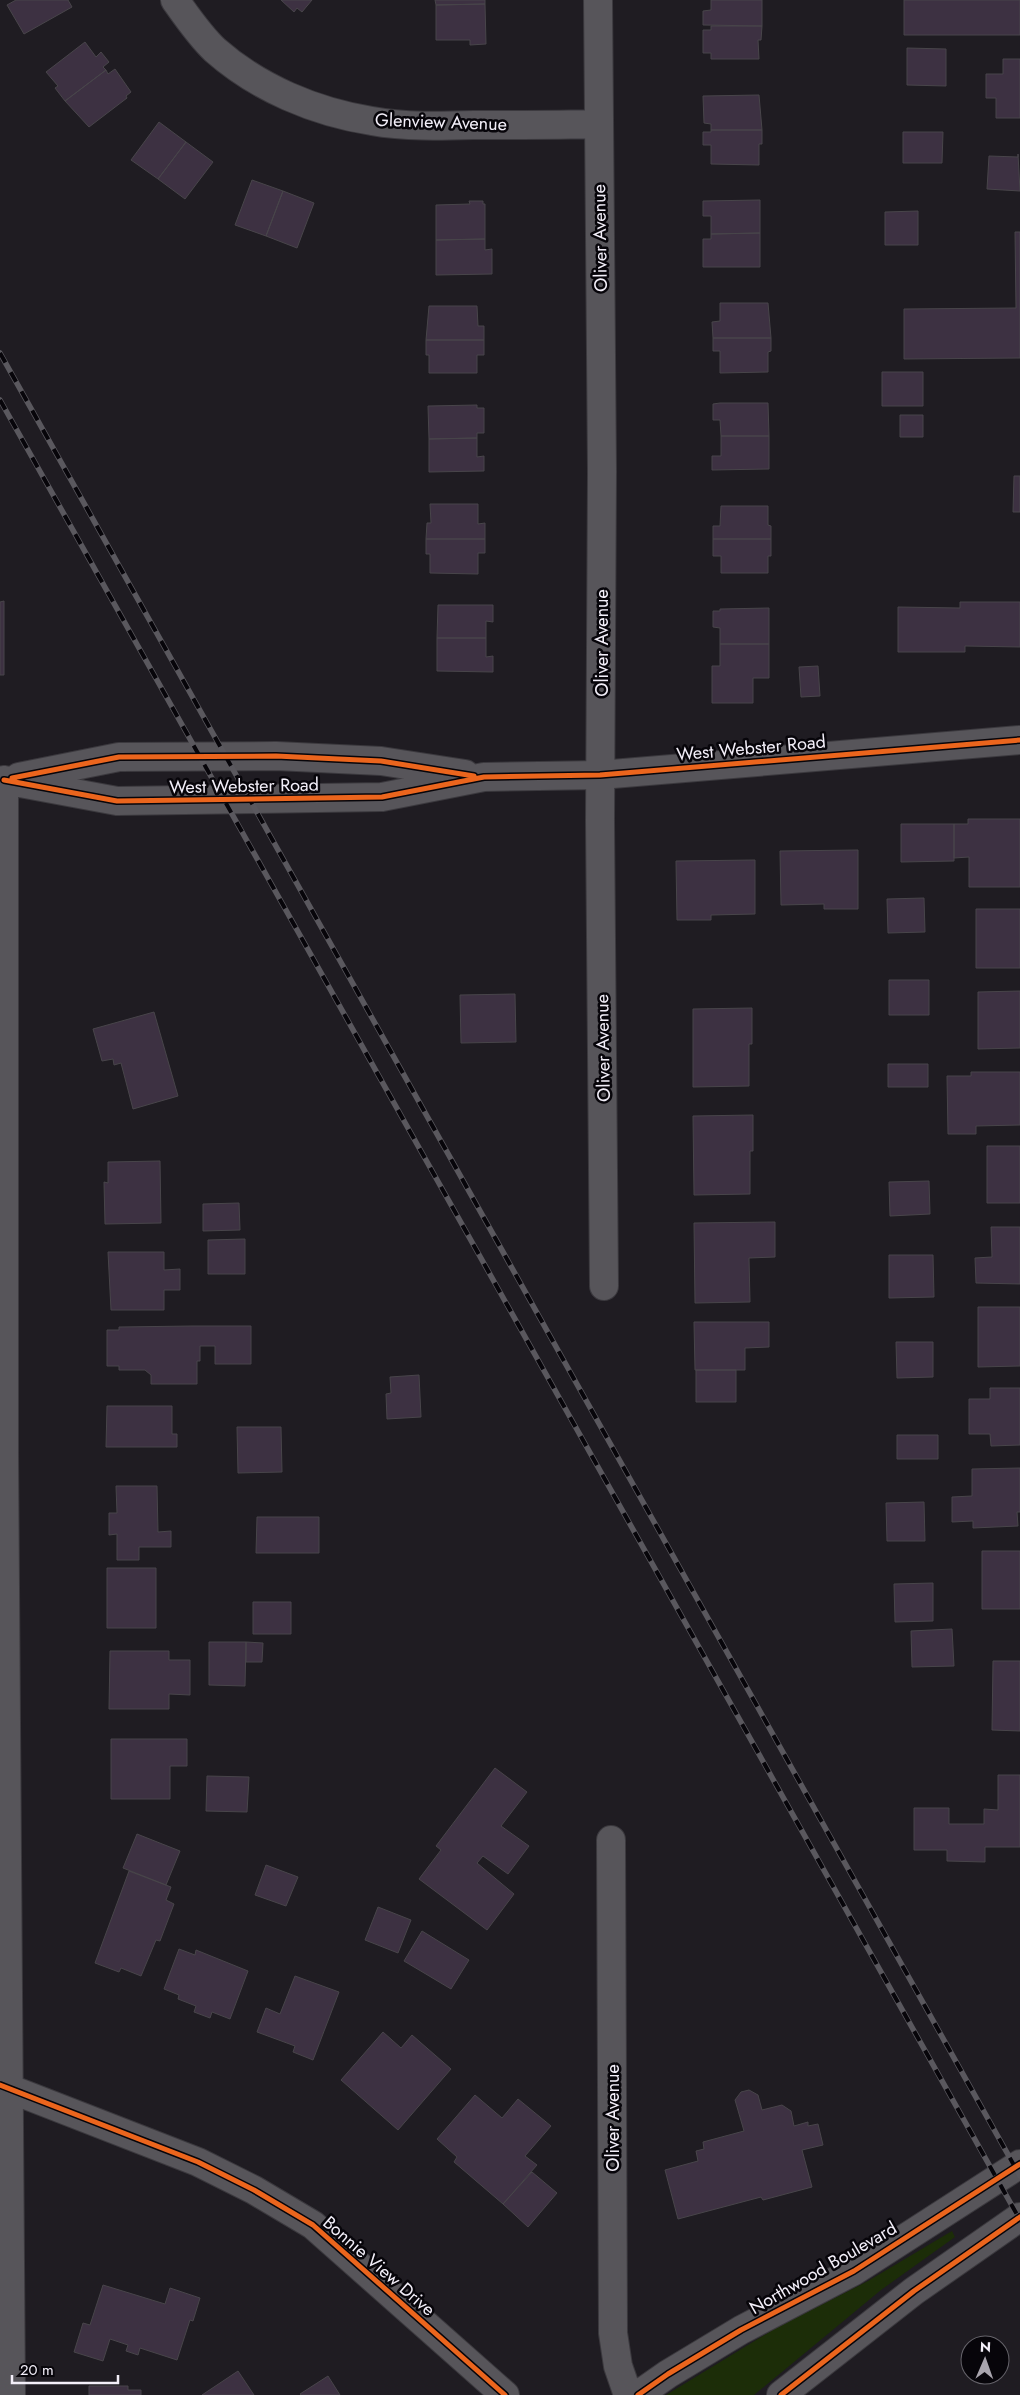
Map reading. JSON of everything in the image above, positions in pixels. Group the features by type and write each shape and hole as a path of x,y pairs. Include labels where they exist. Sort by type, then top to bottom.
{"street":[{"name":"Glenview Avenue","path":"174,0 214,49 238,68 260,82 292,98 330,111 372,121 414,124 599,124"},
{"name":"Oliver Avenue","path":"598,0 602,462 600,775 604,1286"},
{"name":"West Webster Road","path":"2,780 119,757 276,756 381,761 484,777 600,775 1020,740"},
{"name":"West Webster Road","path":"2,780 117,801 382,797 484,777"},
{"path":"2,780 4,2086 11,2395"},
{"name":"Oliver Avenue","path":"611,1840 613,2333 618,2366 628,2395"},
{"name":"Bonnie View Drive","path":"4,2086 198,2162 254,2190 312,2225 505,2395"},
{"name":"Northwood Boulevard","path":"638,2395 668,2374 741,2330 854,2271 1020,2164"},
{"path":"781,2395 914,2291 1020,2217"}],"green space":[{"path":"952,2231 955,2237 881,2290 754,2395 666,2395 776,2328 868,2281"}],"building":[{"path":"16,0 68,0 72,7 24,34 7,5"},
{"path":"281,0 312,0 302,12 297,8 294,12"},
{"path":"435,0 485,0 485,4 436,5"},
{"path":"711,0 762,0 762,26 703,25 703,11 711,10"},
{"path":"904,0 1020,0 1020,35 904,35"},
{"path":"485,4 486,44 470,45 470,40 436,40 436,5"},
{"path":"711,26 762,26 761,40 758,40 759,59 711,59 711,53 703,53 703,30 711,30"},
{"path":"85,42 96,57 101,52 109,62 103,67 106,70 65,101 55,88 58,86 46,72"},
{"path":"907,48 946,49 946,86 907,85"},
{"path":"1003,59 1020,59 1020,118 996,118 996,98 986,98 986,74 1003,74"},
{"path":"115,69 131,92 126,96 127,98 89,127 65,101 106,70 108,74"},
{"path":"759,95 762,130 711,130 711,124 704,123 703,96"},
{"path":"159,122 186,142 158,179 131,160"},
{"path":"711,130 762,130 762,144 759,144 759,165 711,164 711,145 703,145 703,132 711,132"},
{"path":"903,132 943,132 942,163 903,163"},
{"path":"186,142 213,162 185,199 158,179"},
{"path":"1018,154 1020,191 987,189 989,156 1018,157"},
{"path":"252,180 283,191 266,236 235,225"},
{"path":"283,191 314,203 297,248 266,236"},
{"path":"760,200 760,233 711,234 711,216 703,216 703,201"},
{"path":"469,201 483,201 483,204 485,204 485,239 436,240 436,205 470,204"},
{"path":"918,211 918,245 885,245 885,212"},
{"path":"1015,232 1020,232 1020,358 904,359 904,309 1016,308"},
{"path":"760,233 760,267 703,267 703,239 711,239 711,234"},
{"path":"485,239 485,250 492,249 492,274 436,275 436,240"},
{"path":"720,303 768,303 771,338 713,338 712,322 720,321"},
{"path":"429,306 477,306 478,326 484,326 484,340 426,340"},
{"path":"713,338 771,338 771,351 768,352 768,372 720,373 720,351 713,351"},
{"path":"426,340 484,340 484,355 477,355 477,373 429,373 429,355 426,355"},
{"path":"882,372 923,372 923,406 882,406"},
{"path":"768,403 769,436 721,436 720,420 713,420 713,404"},
{"path":"477,405 477,408 484,408 484,433 477,433 477,438 429,439 428,406"},
{"path":"900,415 923,415 923,437 900,437"},
{"path":"721,436 769,436 769,469 712,470 712,456 721,456"},
{"path":"477,438 477,457 484,456 484,471 429,472 429,439"},
{"path":"1014,476 1020,476 1020,512 1013,512"},
{"path":"430,504 478,504 478,524 485,523 485,539 426,539 427,523 431,523"},
{"path":"721,506 768,506 768,525 771,526 771,539 713,539 713,526 720,526"},
{"path":"426,539 485,539 485,553 478,553 478,574 430,573 430,554 426,554"},
{"path":"713,539 771,539 768,573 721,573 721,556 713,556"},
{"path":"4,601 4,675 0,675 0,602"},
{"path":"960,602 1020,602 1020,647 965,646 965,652 898,652 898,607 960,608"},
{"path":"438,605 493,605 493,622 486,621 486,638 437,638"},
{"path":"769,608 769,644 720,644 720,628 713,627 713,611 720,611 720,609"},
{"path":"437,638 486,638 486,657 493,656 493,672 437,671"},
{"path":"720,644 769,644 769,678 753,678 753,703 712,703 712,666 720,666"},
{"path":"818,666 820,696 801,697 799,667"},
{"path":"968,819 1020,819 1020,887 969,887 969,857 954,858 954,824 968,824"},
{"path":"901,824 954,824 954,861 901,862"},
{"path":"858,850 858,909 824,909 824,904 781,905 780,851"},
{"path":"755,860 755,914 711,915 711,920 677,920 676,861"},
{"path":"924,898 925,932 888,933 887,899"},
{"path":"976,909 1020,909 1020,968 976,968"},
{"path":"889,980 929,980 929,1015 889,1015"},
{"path":"1020,991 1020,1048 978,1049 978,992"},
{"path":"515,994 516,1042 461,1043 460,995"},
{"path":"752,1008 752,1044 749,1044 749,1086 693,1087 693,1009"},
{"path":"154,1012 178,1096 133,1109 121,1063 114,1065 113,1059 102,1061 93,1029"},
{"path":"888,1064 928,1064 928,1087 888,1087"},
{"path":"971,1072 1020,1072 1020,1125 976,1126 976,1134 948,1134 947,1076 971,1076"},
{"path":"753,1115 753,1151 750,1151 750,1194 694,1195 693,1116"},
{"path":"987,1146 1020,1146 1020,1203 987,1203"},
{"path":"160,1161 161,1223 105,1224 104,1182 108,1183 108,1162"},
{"path":"929,1181 930,1214 890,1216 889,1182"},
{"path":"239,1203 240,1230 203,1231 203,1204"},
{"path":"775,1222 775,1257 749,1258 750,1302 695,1303 694,1223"},
{"path":"991,1227 1020,1227 1020,1284 976,1283 975,1258 992,1257"},
{"path":"245,1239 245,1274 208,1274 208,1240"},
{"path":"108,1252 164,1252 164,1270 180,1269 180,1290 164,1290 164,1310 111,1310"},
{"path":"889,1255 933,1255 934,1297 889,1298"},
{"path":"978,1307 1020,1307 1020,1366 978,1367"},
{"path":"694,1322 769,1322 769,1347 745,1348 745,1370 695,1370"},
{"path":"251,1326 251,1364 215,1364 215,1346 200,1346 200,1361 197,1361 197,1384 151,1384 151,1375 145,1370 119,1370 119,1366 107,1366 107,1330 119,1330 119,1327"},
{"path":"896,1342 933,1342 933,1377 897,1378"},
{"path":"696,1370 736,1370 736,1402 696,1402"},
{"path":"419,1375 421,1417 387,1419 386,1394 391,1393 390,1377"},
{"path":"990,1388 1020,1388 1020,1445 991,1446 990,1434 969,1434 969,1399 990,1399"},
{"path":"107,1406 172,1406 172,1434 177,1434 177,1447 106,1447"},
{"path":"237,1427 281,1427 282,1472 238,1473"},
{"path":"897,1435 938,1435 938,1459 897,1459"},
{"path":"1020,1468 1020,1512 1017,1512 1018,1526 973,1528 973,1521 952,1522 952,1497 972,1496 972,1469"},
{"path":"116,1486 157,1486 158,1532 171,1531 171,1547 139,1547 139,1560 117,1560 117,1534 109,1535 109,1513 117,1513"},
{"path":"924,1502 925,1541 887,1541 886,1503"},
{"path":"257,1517 319,1517 319,1553 256,1553"},
{"path":"982,1551 1020,1551 1020,1609 982,1609"},
{"path":"107,1568 156,1568 156,1628 107,1628"},
{"path":"933,1583 933,1621 895,1622 894,1584"},
{"path":"253,1602 291,1602 291,1634 253,1634"},
{"path":"952,1629 954,1666 912,1667 911,1631"},
{"path":"209,1642 246,1642 245,1686 209,1685"},
{"path":"246,1642 263,1643 262,1662 246,1662"},
{"path":"110,1651 169,1651 169,1660 190,1660 190,1695 169,1694 169,1709 109,1709"},
{"path":"993,1661 1020,1661 1020,1731 992,1730"},
{"path":"111,1739 187,1739 187,1766 170,1766 170,1799 111,1799"},
{"path":"495,1768 527,1792 501,1826 529,1846 508,1874 483,1856 477,1863 514,1894 487,1930 419,1879 441,1850 436,1846"},
{"path":"998,1775 1020,1775 1020,1847 985,1847 985,1862 947,1861 947,1850 914,1850 914,1808 949,1808 949,1824 984,1824 984,1809 998,1810"},
{"path":"207,1776 249,1777 247,1812 206,1811"},
{"path":"137,1834 180,1851 166,1885 123,1868"},
{"path":"266,1865 298,1877 286,1906 255,1895"},
{"path":"129,1871 171,1887 166,1900 174,1904 160,1941 156,1940 141,1976 121,1968 119,1972 95,1963"},
{"path":"378,1907 411,1920 398,1953 365,1940"},
{"path":"422,1931 469,1960 451,1989 404,1961"},
{"path":"179,1949 195,1955 196,1950 248,1971 230,2019 212,2012 210,2018 194,2012 196,2006 178,1999 179,1995 164,1989"},
{"path":"295,1976 339,1992 313,2060 293,2052 295,2046 257,2032 266,2008 280,2014"},
{"path":"383,2032 401,2048 412,2035 451,2069 398,2130 341,2080"},
{"path":"749,2090 758,2095 762,2110 782,2105 791,2111 794,2126 808,2122 808,2126 818,2124 823,2145 802,2150 812,2187 763,2200 761,2197 678,2219 665,2170 698,2161 696,2151 704,2149 703,2142 744,2131 735,2100 741,2092"},
{"path":"475,2095 502,2118 518,2099 551,2126 525,2156 537,2165 503,2204 454,2162 457,2157 437,2139"},
{"path":"532,2172 557,2193 528,2227 503,2204"},
{"path":"103,2285 165,2304 170,2288 200,2298 193,2321 190,2320 177,2360 140,2348 138,2355 126,2351 128,2345 110,2339 103,2361 74,2352 83,2323 90,2325"},
{"path":"238,2371 254,2395 202,2395"},
{"path":"328,2376 340,2395 300,2394"},
{"path":"89,2386 128,2386 128,2390 141,2390 141,2395 89,2395"}],"railway":[{"path":"0,353 1020,2176"},
{"path":"0,400 1020,2220"}],"cycle path":[{"path":"4,780 117,801 382,797 484,777 600,775 1020,740"},
{"path":"12,778 119,757 276,756 381,761 474,776"},
{"path":"0,2085 198,2162 254,2190 313,2225 505,2395"},
{"path":"638,2395 668,2374 741,2330 854,2271 1020,2164"},
{"path":"781,2395 914,2291 1020,2217"}]}
